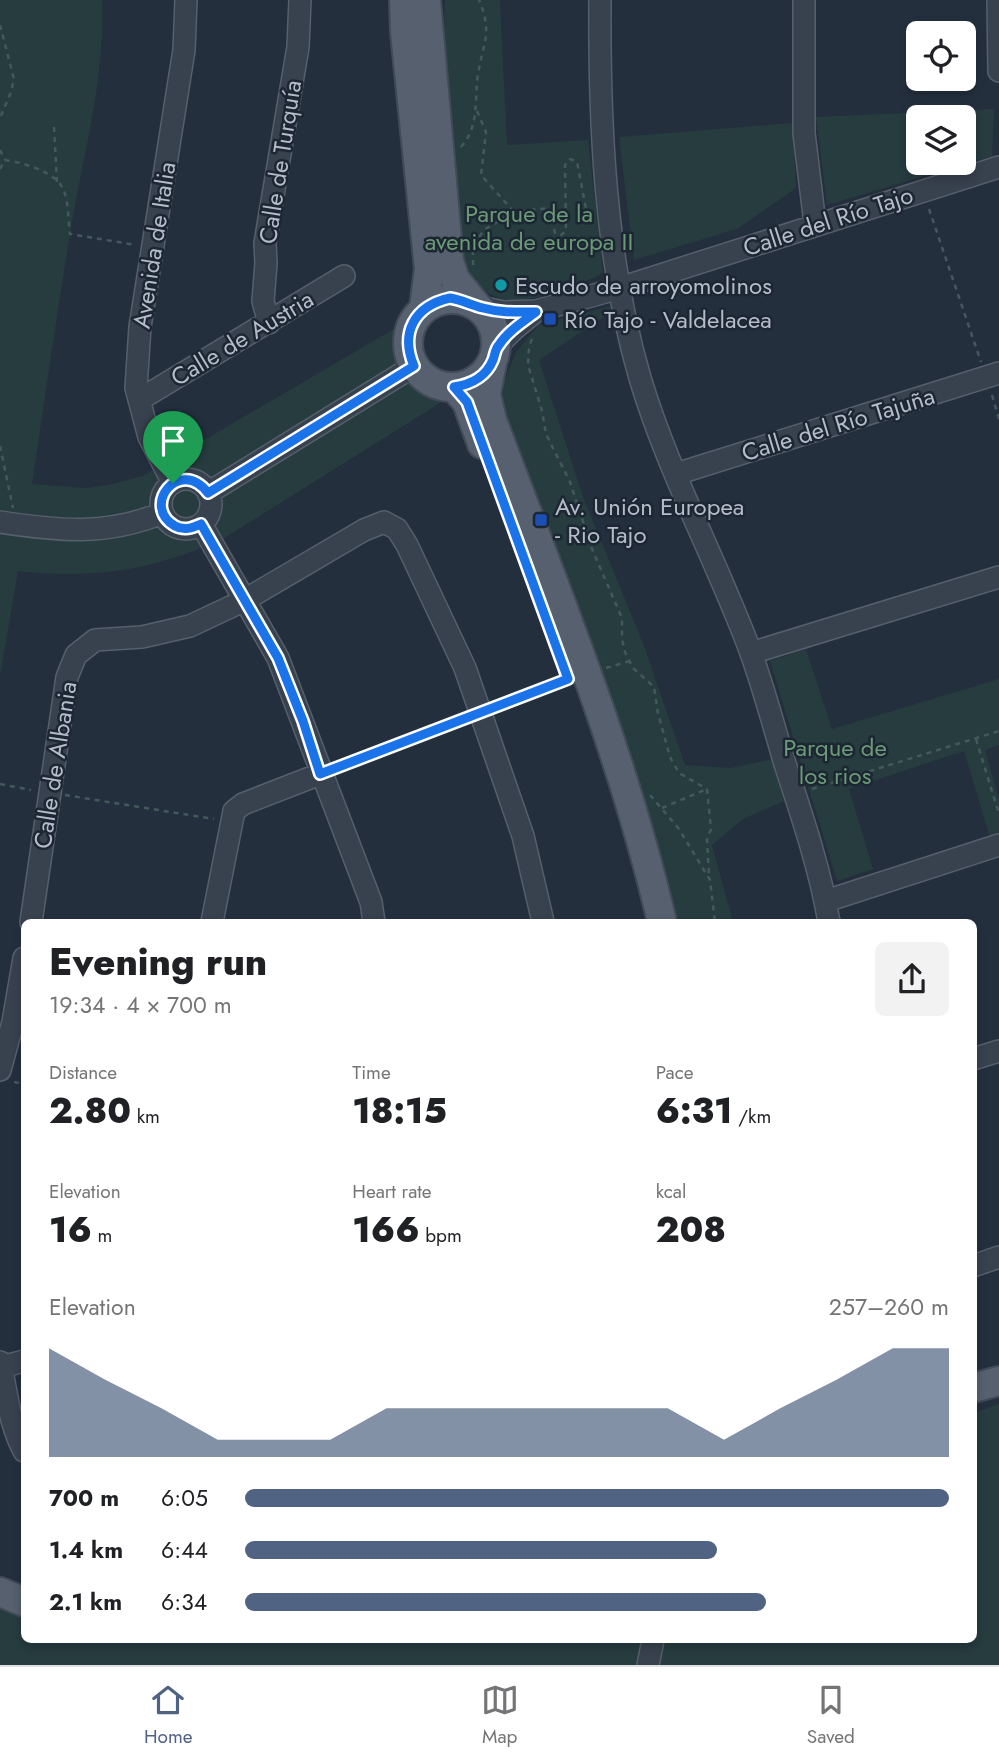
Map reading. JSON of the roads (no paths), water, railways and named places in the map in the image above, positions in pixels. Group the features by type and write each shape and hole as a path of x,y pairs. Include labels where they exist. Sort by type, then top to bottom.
{"main road":[{"path":"404,0 406,45 429,269 424,308"},
{"path":"426,0 449,261 455,279 489,318 495,332 494,355 486,394 492,420 618,764 646,851 661,919"},
{"path":"477,306 450,298 436,301 424,308 410,329 409,355 422,376 432,382 454,387 477,380 494,355"},
{"path":"454,387 467,402 568,679 626,844 642,919"},
{"path":"977,1387 999,1381"},
{"path":"0,1592 21,1601"}],"street":[{"name":"Avenida de Italia","path":"173,483 149,437 136,388 140,327 184,50 186,0"},
{"name":"Calle de Turquía","path":"269,323 263,301 267,263 265,243 298,47 300,0"},
{"path":"600,0 599,75 605,170 620,288 640,378 676,474 751,653 795,794 829,919"},
{"path":"804,0 804,133 815,224"},
{"path":"998,0 999,71"},
{"name":"Calle del Río Tajo","path":"477,306 504,312 536,312 620,288 999,167"},
{"name":"Calle de Austria","path":"139,400 344,276"},
{"name":"Calle del Río Tajo","path":"494,355 513,330 536,312"},
{"path":"208,493 414,366"},
{"name":"Calle del Río Tajuña","path":"676,474 993,375"},
{"path":"190,480 202,486 208,493 209,512 201,524 191,529 179,528 167,521 162,513 164,492 173,483 190,480"},
{"path":"9,523 57,530 88,531 139,523 162,513"},
{"name":"Calle de Albania","path":"31,919 67,677 76,655 95,640 142,637 190,626 243,601 364,530 384,523 397,529 432,594 465,668 523,836 542,919"},
{"path":"201,524 278,658 371,902 374,919"},
{"path":"751,653 999,577"},
{"path":"213,919 234,811 243,804 320,774"},
{"path":"825,901 999,845"},
{"path":"0,1070 13,1022 21,975"},
{"path":"977,1058 999,1051"},
{"path":"977,1265 999,1257"},
{"path":"21,1362 1,1365 15,1434 21,1445"},
{"path":"648,1665 652,1643"}],"place":[{"name":"Escudo de arroyomolinos","path":"501,285"},
{"name":"Río Tajo - Valdelacea","path":"550,319"},
{"name":"Av. Unión Europea - Rio Tajo","path":"541,520"}],"park label":[{"name":"Parque de la avenida de europa II","path":"529,227"},
{"name":"Parque de los rios","path":"835,761"}]}
